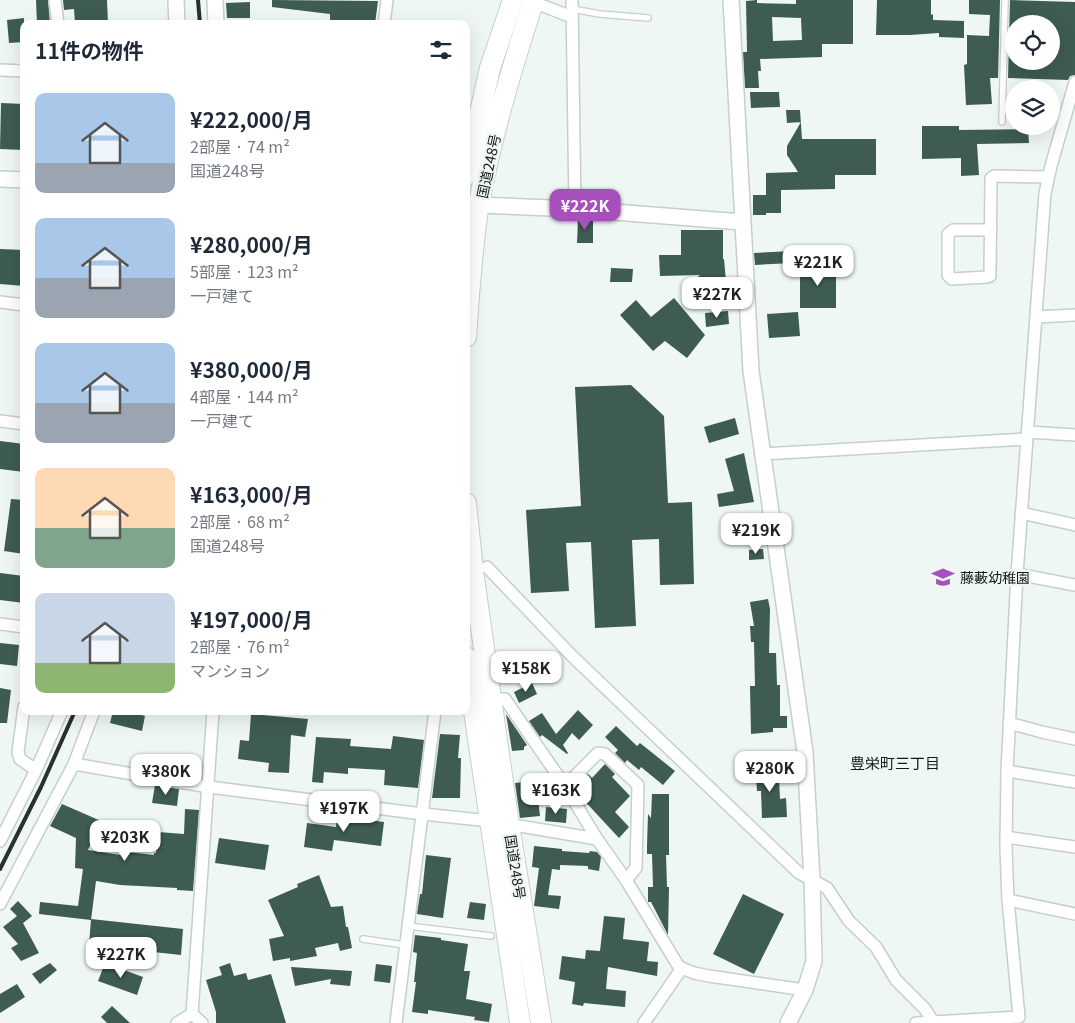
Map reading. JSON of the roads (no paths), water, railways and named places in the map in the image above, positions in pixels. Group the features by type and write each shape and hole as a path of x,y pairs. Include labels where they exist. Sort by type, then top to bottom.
{"highway":[{"name":"国道248号","path":"470,157 490,68 513,0"},
{"name":"国道248号","path":"470,273 473,206 534,1"},
{"name":"国道248号","path":"470,542 491,699 499,823 520,1023"},
{"name":"国道248号","path":"470,676 541,1023"}],"street":[{"path":"55,0 58,20"},
{"path":"176,0 177,20"},
{"path":"215,0 216,20"},
{"path":"384,20 387,0"},
{"path":"731,0 751,371 805,752 814,961 805,990 791,1022"},
{"path":"534,1 572,9 575,209"},
{"path":"0,70 20,71"},
{"path":"916,1023 1022,1020 1008,900 1006,837 1006,771 1017,574 1045,193 1075,82"},
{"path":"991,230 953,230 948,234 948,275 952,279 987,278 990,276 991,230 991,178 994,176 1048,177"},
{"path":"0,179 20,180"},
{"path":"473,206 575,209 742,222"},
{"path":"0,302 20,304"},
{"path":"1037,317 1075,315"},
{"path":"0,420 20,423"},
{"path":"762,454 1027,436 1075,436"},
{"path":"1021,513 1075,524"},
{"path":"487,567 572,656 631,714 799,873 827,888 849,921 876,947 896,980 925,1009 933,1022"},
{"path":"1017,574 1075,585"},
{"path":"0,624 20,626"},
{"path":"491,699 505,699 565,786 680,967 709,976 805,990"},
{"path":"23,715 18,752 20,758 36,770"},
{"path":"1,836 36,770 60,715"},
{"path":"0,904 74,764 92,715"},
{"path":"192,1014 213,715"},
{"path":"396,1023 435,715"},
{"path":"1009,723 1075,739"},
{"path":"565,786 598,753 605,754 638,785 636,868 626,880"},
{"path":"74,764 209,786 499,823 597,839"},
{"path":"1006,771 1075,782"},
{"path":"1006,837 1075,847"},
{"path":"1008,900 1075,914"},
{"path":"644,1023 680,967"},
{"path":"177,1023 192,1014"},
{"path":"192,1014 202,1023"}],"lane":[{"path":"1002,122 1005,0"},
{"path":"572,9 600,14 648,18"},
{"path":"408,926 491,936"},
{"path":"362,938 405,945"}],"railway":[{"path":"198,0 200,20"},
{"path":"0,869 41,787 73,715"}],"place":[{"name":"藤藪幼稚園","path":"943,577"}],"district":[{"name":"豊栄町三丁目","path":"895,762"}]}
